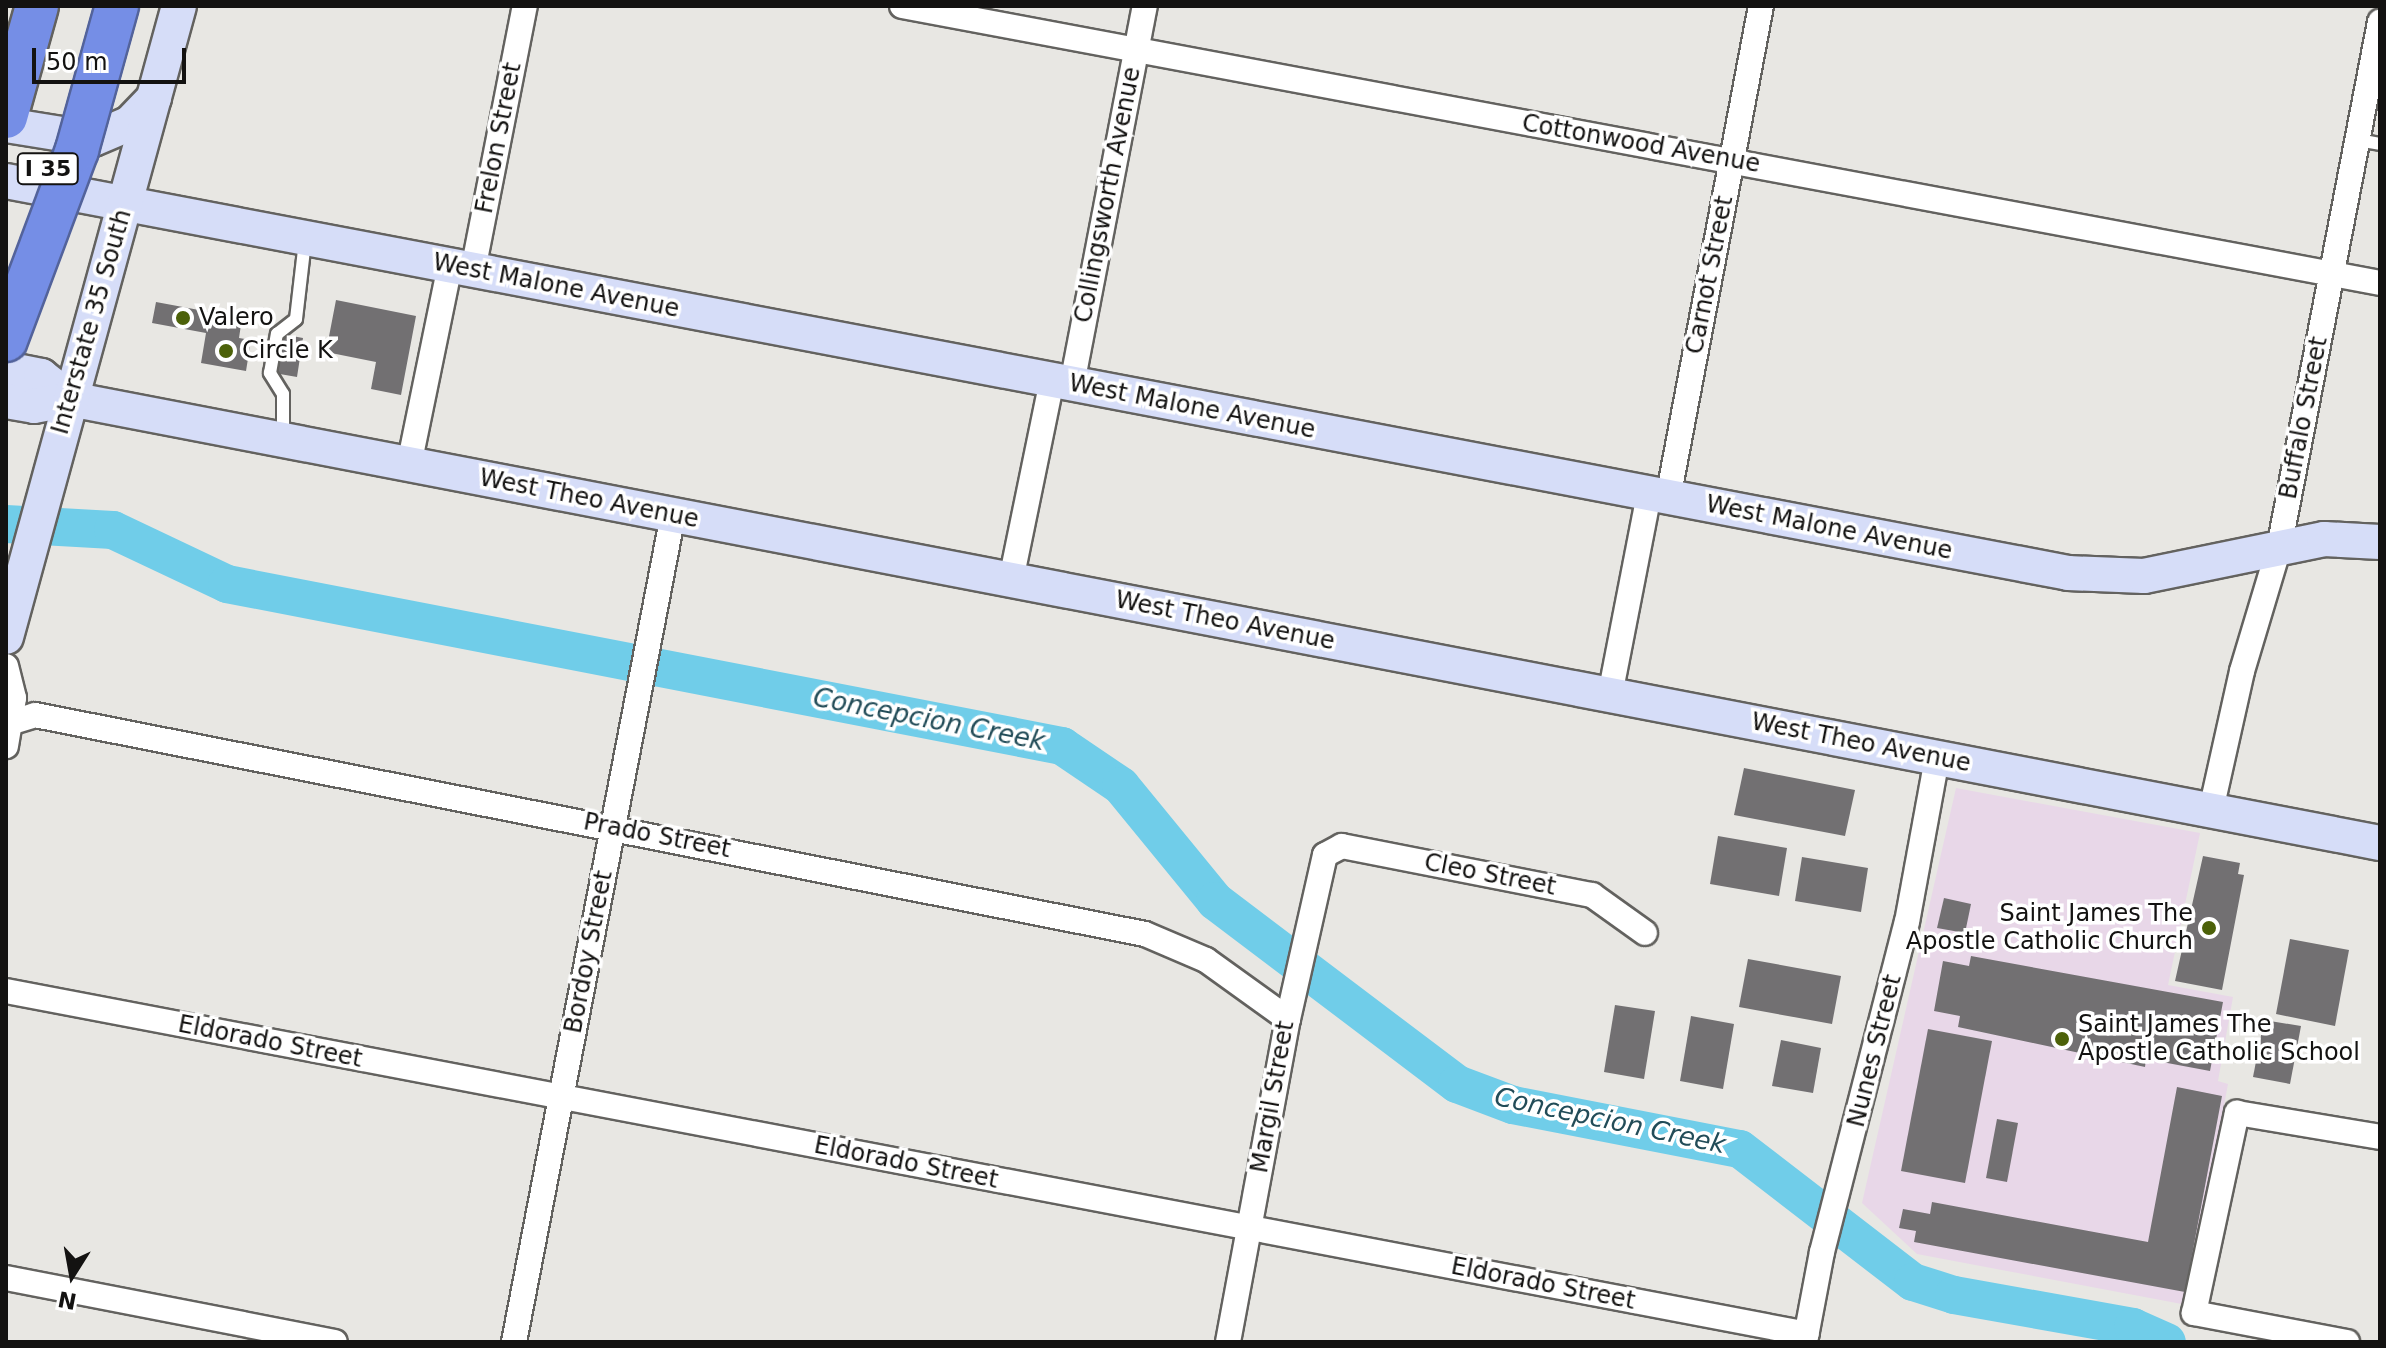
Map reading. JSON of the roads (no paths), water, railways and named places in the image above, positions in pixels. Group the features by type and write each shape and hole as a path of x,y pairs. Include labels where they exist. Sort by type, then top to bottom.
{"highway":[{"name":"I 35","path":"6,117 37,6"},
{"name":"I 35","path":"6,333 93,6"},
{"path":"6,340 77,150 117,6"}],"street":[{"name":"Interstate 35 South","path":"6,637 179,6"},
{"name":"Frelon Street","path":"409,465 462,267 525,6"},
{"name":"Cottonwood Avenue","path":"902,6 1136,53 1731,160 2380,283"},
{"name":"Collingsworth Avenue","path":"1011,580 1062,382 1145,6"},
{"name":"Carnot Street","path":"1610,695 1659,496 1761,6"},
{"name":"Buffalo Street","path":"2211,810 2242,671 2279,548 2332,274 2369,142 2380,22"},
{"path":"6,125 93,139 129,124 156,96"},
{"name":"West Malone Avenue","path":"6,181 1659,496 2102,576 2144,576 2350,537 2380,542"},
{"name":"West Theo Avenue","path":"6,369 41,376 70,399"},
{"name":"West Theo Avenue","path":"6,401 34,406 70,399 2380,843"},
{"name":"Bordoy Street","path":"514,1342 673,515"},
{"path":"6,666 14,698 6,746"},
{"name":"Prado Street","path":"8,722 35,715 1145,934 1206,960 1290,1008"},
{"name":"Nunes Street","path":"1806,1338 1822,1252 1907,922 1937,758"},
{"name":"Cleo Street","path":"1325,855 1342,846 1592,895 1645,933"},
{"name":"Margil Street","path":"1228,1342 1290,1008 1325,855"},
{"name":"Eldorado Street","path":"6,991 1250,1227 1806,1338"},
{"path":"2347,1342 2194,1313 2237,1113 2380,1137"},
{"path":"6,1278 335,1342"}],"lane":[{"path":"283,440 283,394 270,373 277,334 296,319 306,238"}],"waterway":[{"name":"Concepcion Creek","path":"6,524 113,530 227,584 1062,746 1121,786 1215,901 1457,1084 1513,1105 1740,1149 1913,1282 1954,1295 2133,1327 2167,1342"}],"place":[{"name":"Valero","path":"183,318"},
{"name":"Circle K","path":"226,351"},
{"name":"Saint James The Apostle Catholic Church","path":"2209,928"},
{"name":"Saint James The Apostle Catholic School","path":"2062,1039"}]}
